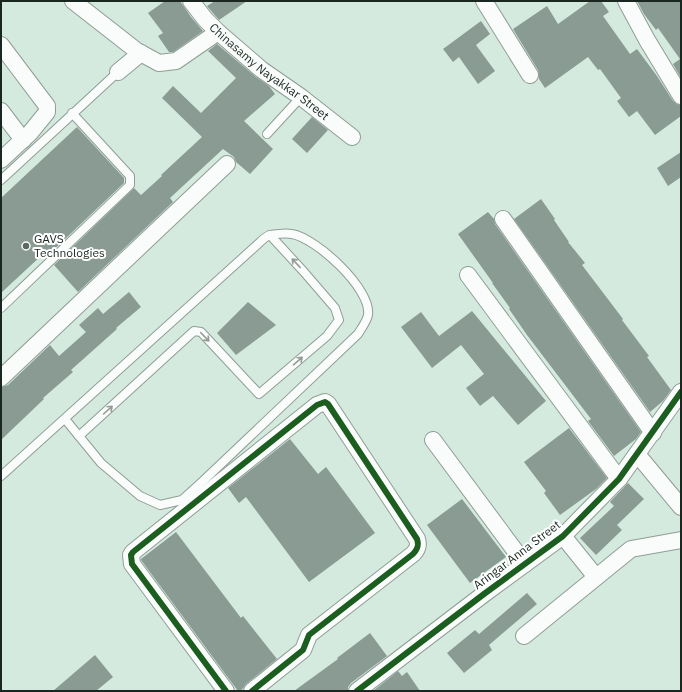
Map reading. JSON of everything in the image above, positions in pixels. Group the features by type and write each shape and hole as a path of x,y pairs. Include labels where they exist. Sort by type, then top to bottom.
{"street":[{"path":"73,1 140,53 159,63 176,61 218,32"},
{"name":"Chinasamy Nayakkar Street","path":"191,1 218,32 262,70 302,97 352,137"},
{"path":"484,1 530,75"},
{"path":"626,1 647,40 681,96"},
{"path":"1,45 47,106 47,112 30,133 1,160"},
{"path":"118,72 140,53"},
{"path":"1,112 23,140"},
{"path":"1,378 228,164"},
{"path":"503,219 653,433"},
{"path":"468,275 619,479"},
{"name":"Aringar Anna Street","path":"357,691 563,536 619,479 681,392"},
{"path":"226,691 132,564 131,555 317,405 325,402 328,404 419,544 417,550 413,554 308,635 303,650 252,691"},
{"path":"433,440 525,564"},
{"path":"637,454 681,506"},
{"path":"563,536 596,578"},
{"path":"524,636 631,548 681,540"}],"lane":[{"path":"1,180 118,72"},
{"path":"267,134 302,97"},
{"path":"1,308 130,185 130,176 72,113"},
{"path":"1,476 258,244 270,235 292,234 310,241 334,260 359,287 366,301 368,315 358,334 182,500 160,505 140,496 101,463 65,419"},
{"path":"79,436 194,331 201,332 259,394 327,336 339,320 335,308 270,235"}],"building":[{"path":"165,1 180,1 203,31 173,52 169,52 158,36 163,33 148,13"},
{"path":"215,1 247,1 219,20 207,6"},
{"path":"590,1 601,1 609,12 603,16 630,54 637,49 673,101 681,105 681,116 655,135 637,111 629,117 617,101 621,98 600,69 598,70 588,57 545,88 539,79 538,70 513,29 547,6 558,24"},
{"path":"637,1 681,1 681,78 673,64 680,59 658,28 656,30 644,14"},
{"path":"481,21 490,34 476,45 495,71 478,84 459,57 453,62 443,49"},
{"path":"217,44 269,86 275,94 244,121 273,149 250,174 236,162 234,157 223,149 170,198 173,202 78,292 54,265 134,188 141,195 202,137 162,98 173,86 201,113 236,78 208,51"},
{"path":"312,117 328,130 307,153 292,139"},
{"name":"GAVS Technologies","path":"77,127 124,178 124,183 46,257 43,254 1,293 1,198"},
{"path":"681,152 681,177 668,186 657,168"},
{"path":"541,199 555,219 554,220 568,242 585,263 582,265 623,319 622,320 649,356 647,357 671,390 663,401 650,412 514,219"},
{"path":"488,212 641,432 636,439 614,456 588,421 591,419 527,335 493,283 458,234"},
{"path":"129,292 141,307 71,370 73,372 43,398 44,399 1,440 1,387 8,385 50,345 59,356 86,332 79,325 98,308 103,314"},
{"path":"248,302 276,325 236,355 217,333"},
{"path":"472,311 546,401 518,425 493,396 480,406 466,388 484,374 461,345 432,368 401,327 421,312 439,336"},
{"path":"569,428 607,478 596,489 560,515 544,493 546,491 524,462"},
{"path":"290,439 318,474 326,467 375,533 309,582 246,497 239,503 228,488"},
{"path":"628,483 644,499 617,525 622,530 596,555 580,538 614,506 610,502"},
{"path":"462,499 506,557 470,583 427,525"},
{"path":"176,532 241,618 243,616 277,659 246,684 241,691 238,691 141,560"},
{"path":"527,593 537,604 489,645 492,650 464,673 447,653 475,630 479,634"},
{"path":"370,633 387,656 351,683 348,687 348,691 294,691 338,659 337,658"},
{"path":"95,655 113,677 96,691 53,691"},
{"path":"398,671 402,676 407,672 420,691 373,691"}],"cycle path":[{"path":"357,691 563,536 619,479 681,392"},
{"path":"226,691 132,564 131,555 317,405 325,402 328,404 417,539 418,547 413,554 309,635 303,650 252,691"}],"place":[{"name":"GAVS Technologies","path":"26,246"}]}
